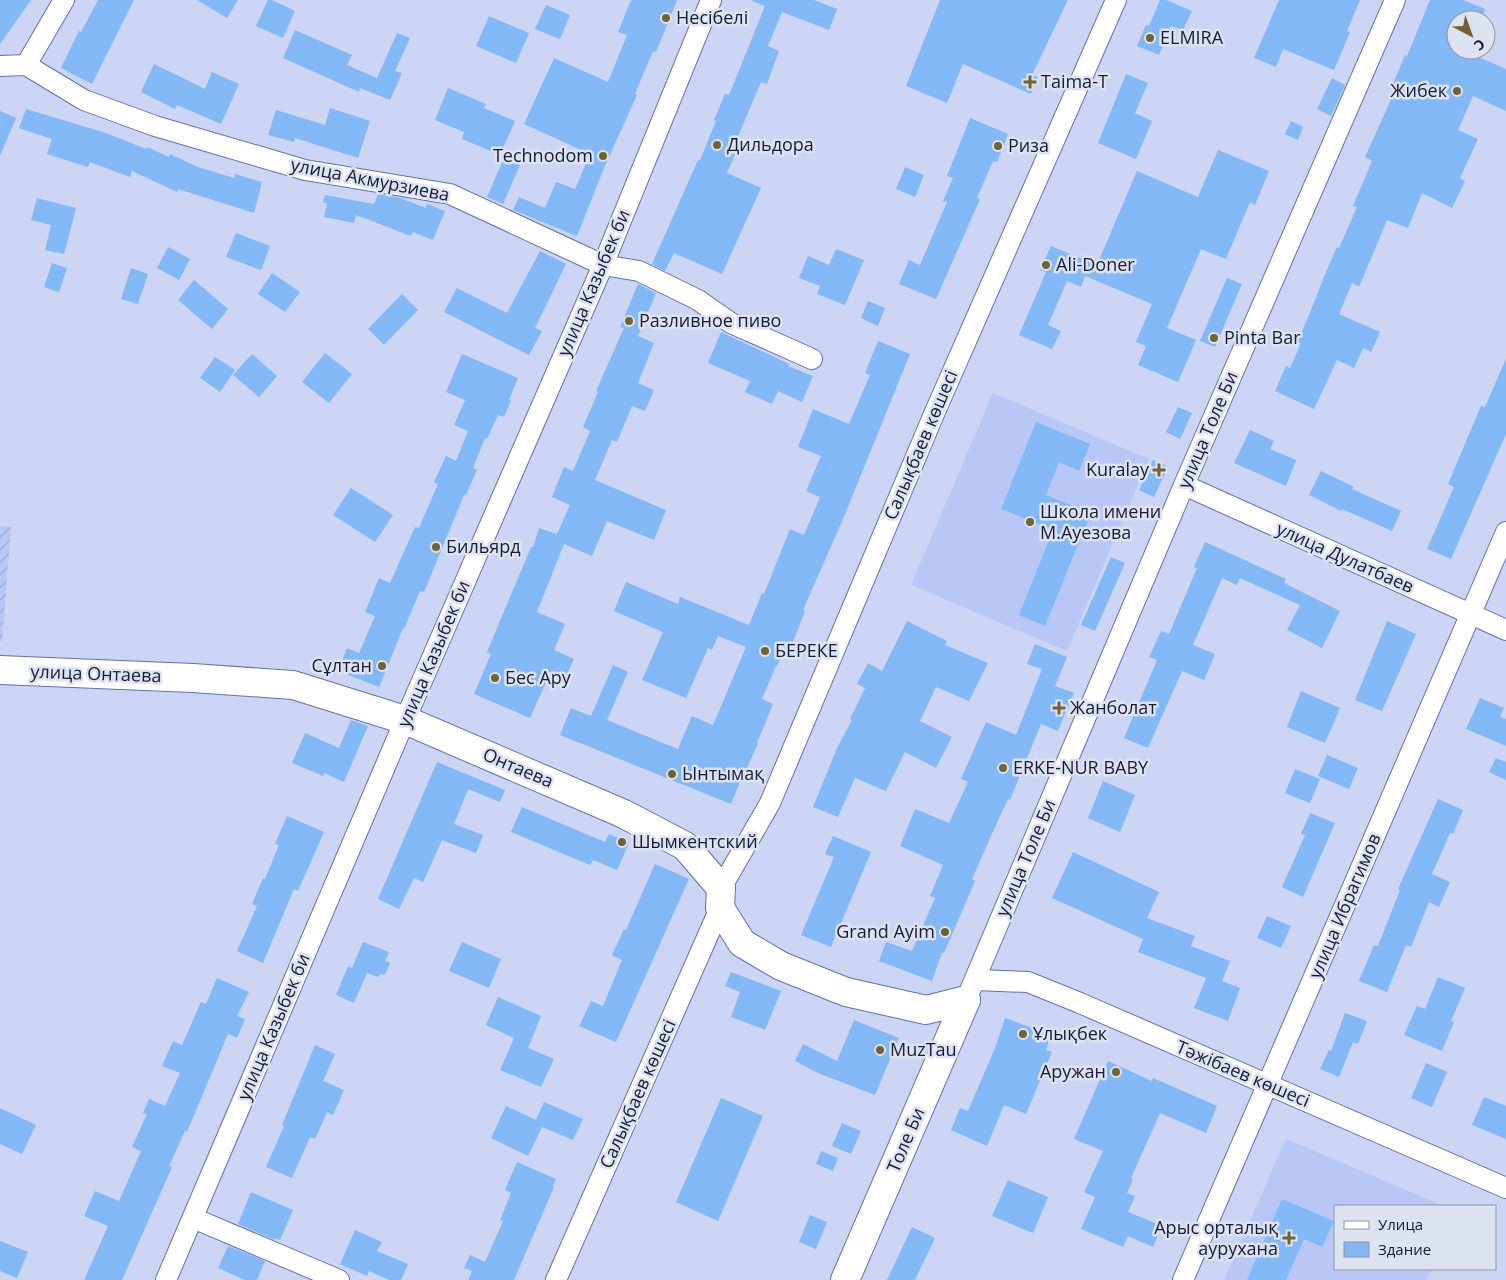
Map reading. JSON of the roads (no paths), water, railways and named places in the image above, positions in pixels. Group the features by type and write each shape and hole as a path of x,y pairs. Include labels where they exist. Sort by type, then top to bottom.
{"main road":[{"name":"улица Онтаева","path":"0,670 193,678 293,685"},
{"name":"Онтаева","path":"293,685 405,720 624,814 685,846 720,898 742,943 781,966 846,992 926,1010 971,990"},
{"name":"Толе Би","path":"845,1280 971,990"}],"street":[{"path":"0,66 26,64 64,0"},
{"name":"улица Казыбек би","path":"166,1280 405,720 603,264 711,0"},
{"name":"Салықбаев көшесі","path":"556,1280 720,898 770,803 934,414 1116,0"},
{"name":"улица Толе Би","path":"971,990 1184,485 1395,0"},
{"name":"улица Акмурзиева","path":"26,64 84,100 155,126 305,170 450,194 603,264 639,270 698,300 731,323 812,359"},
{"name":"улица Дулатбаев","path":"1184,485 1506,630"},
{"name":"улица Ибрагимов","path":"1184,1280 1506,532"},
{"name":"Тәжібаев көшесі","path":"971,990 1028,982 1506,1188"},
{"path":"193,1218 339,1280"}],"place":[{"name":"Несібелі","path":"666,18"},
{"name":"ELMIRA","path":"1150,38"},
{"name":"Taima-T","path":"1030,82"},
{"name":"Жибек","path":"1457,91"},
{"name":"Дильдора","path":"717,145"},
{"name":"Риза","path":"998,146"},
{"name":"Technodom","path":"603,156"},
{"name":"Ali-Doner","path":"1046,265"},
{"name":"Разливное пиво","path":"629,321"},
{"name":"Pinta Bar","path":"1214,338"},
{"name":"Kuralay","path":"1159,470"},
{"name":"Школа имени М.Ауезова","path":"1030,522"},
{"name":"Бильярд","path":"436,547"},
{"name":"БЕРЕКЕ","path":"765,651"},
{"name":"Сұлтан","path":"382,666"},
{"name":"Бес Ару","path":"495,678"},
{"name":"Жанболат","path":"1059,708"},
{"name":"ERKE-NUR BABY","path":"1003,768"},
{"name":"Ынтымақ","path":"672,774"},
{"name":"Шымкентский","path":"622,842"},
{"name":"Grand Ayim","path":"945,932"},
{"name":"Ұлықбек","path":"1023,1034"},
{"name":"MuzTau","path":"880,1050"},
{"name":"Аружан","path":"1116,1072"},
{"name":"Арыс орталық аурухана","path":"1289,1238"}]}
